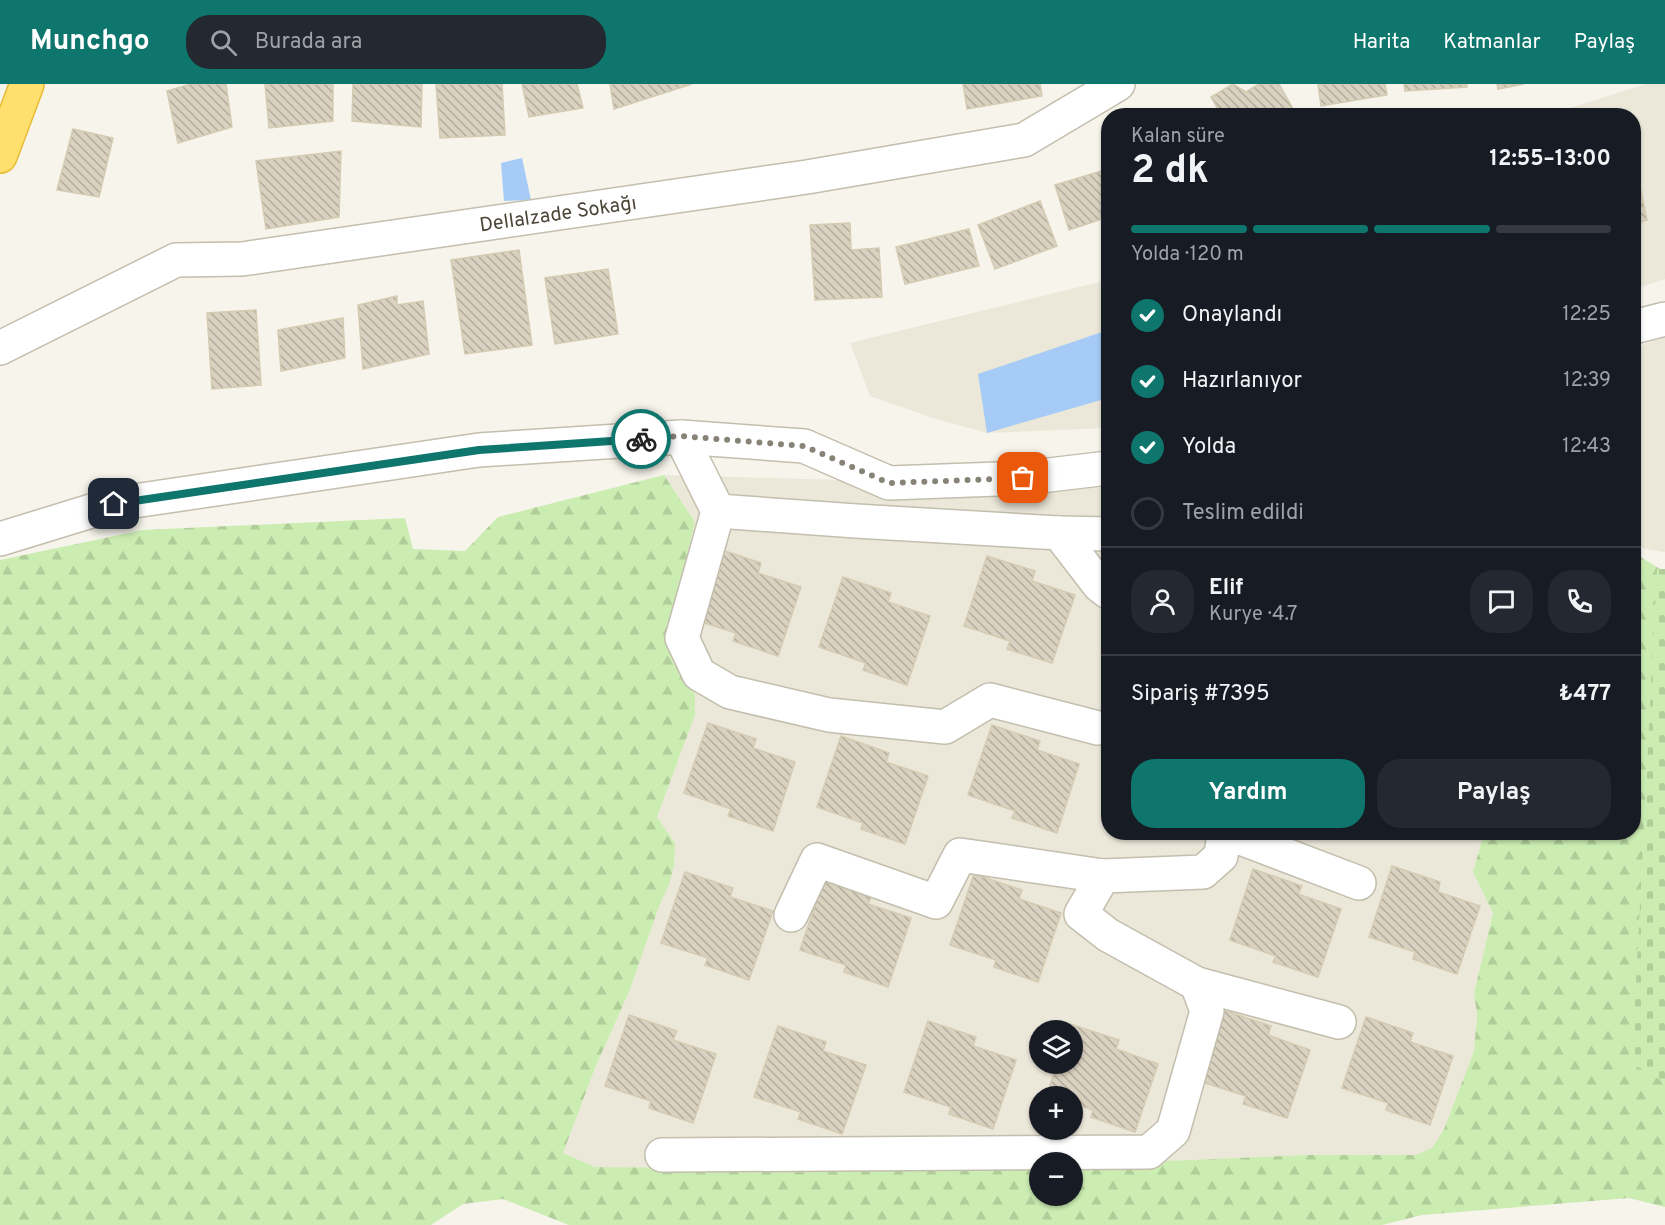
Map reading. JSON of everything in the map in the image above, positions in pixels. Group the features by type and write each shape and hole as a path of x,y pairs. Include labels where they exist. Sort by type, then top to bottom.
{"highway":[{"path":"0,156 27,84"}],"street":[{"name":"Dellalzade Sokağı","path":"0,348 176,260 242,259 807,177 1024,140 1118,84"},
{"path":"1641,325 1665,319"},
{"path":"681,436 718,511 682,639 699,674 730,692 829,716 945,727 990,700 1101,733"},
{"path":"0,539 114,504 479,450 681,436 804,446 889,483 1023,478 1101,469"},
{"path":"718,511 867,522 1101,534"},
{"path":"1059,533 1101,587"},
{"path":"791,915 817,860 936,902 960,855 1103,876 1203,872 1221,856 1224,840"},
{"path":"1246,840 1359,883"},
{"path":"1103,876 1081,914 1108,935 1197,984 1339,1022"},
{"path":"662,1155 1149,1152 1173,1131 1207,1011 1197,984"}],"shaded area":[{"path":"1646,84 1665,84 1665,279 1641,287 1641,108 1570,108"},
{"path":"1101,282 1101,428 987,433 936,419 870,396 850,343"},
{"path":"1665,337 1665,552 1641,547 1641,346"},
{"path":"664,475 1101,488 1101,840 1482,840 1473,872 1493,913 1474,993 1477,1015 1474,1051 1444,1129 1433,1147 1416,1155 1308,1155 1083,1165 1083,1152 1029,1152 1029,1167 969,1170 595,1167 563,1153 595,1068 629,992 669,885 675,843 657,817 695,715 695,694 673,662 666,642 695,522"}],"green space":[{"path":"664,475 695,522 666,642 673,662 695,694 695,715 657,817 675,843 674,865 669,885 629,992 595,1068 563,1153 595,1167 969,1170 1029,1167 1029,1206 1083,1206 1083,1165 1308,1155 1416,1155 1433,1147 1444,1129 1474,1051 1477,1015 1474,993 1493,913 1473,872 1482,840 1641,840 1641,557 1665,572 1665,1207 1629,1198 1422,1215 1382,1225 569,1225 503,1199 463,1204 431,1225 0,1225 0,560 143,530 405,518 413,549 465,551 498,517"},
{"path":"1657,569 1665,569 1665,1083 1632,1063"}],"water":[{"path":"522,158 531,200 504,201 501,163"},
{"path":"1101,332 1101,400 987,433 978,374"}],"building":[{"path":"191,84 226,84 232,127 178,143 167,91"},
{"path":"265,84 333,84 333,121 269,128"},
{"path":"353,84 422,84 421,127 352,121"},
{"path":"436,84 502,84 505,135 440,138"},
{"path":"522,84 577,84 583,108 529,117"},
{"path":"610,84 692,84 614,109"},
{"path":"963,84 1040,84 1042,96 967,109"},
{"path":"1233,84 1246,92 1259,84 1279,84 1292,108 1217,108 1211,97"},
{"path":"1318,84 1385,84 1387,95 1321,106"},
{"path":"1404,84 1467,84 1467,87 1405,91"},
{"path":"1497,84 1524,84 1498,89"},
{"path":"73,129 113,138 99,197 57,190"},
{"path":"341,151 339,217 266,229 256,161"},
{"path":"1101,171 1101,219 1069,230 1055,185"},
{"path":"1641,192 1647,220 1641,222"},
{"path":"1040,201 1057,246 995,269 978,225"},
{"path":"850,223 851,250 879,248 882,297 815,300 810,225"},
{"path":"969,229 979,266 905,284 896,247"},
{"path":"519,250 532,345 465,354 451,260"},
{"path":"608,269 618,334 555,344 545,278"},
{"path":"397,296 397,305 423,301 429,354 363,369 358,305"},
{"path":"256,310 261,385 212,389 207,313"},
{"path":"343,318 345,358 281,371 278,330"},
{"path":"713,547 761,563 758,573 801,587 778,656 733,641 736,633 689,618"},
{"path":"987,556 1035,571 1032,581 1075,595 1052,663 1007,649 1010,641 964,626"},
{"path":"843,577 891,593 888,602 930,616 907,685 863,670 866,663 819,647"},
{"path":"708,723 756,739 753,748 795,762 773,831 728,816 731,809 684,793"},
{"path":"992,725 1040,741 1037,750 1079,764 1057,833 1012,818 1015,811 968,795"},
{"path":"841,736 889,753 886,762 928,776 905,844 861,829 863,823 817,807"},
{"path":"1392,866 1440,882 1438,892 1480,906 1457,974 1413,959 1415,952 1369,937"},
{"path":"1253,869 1302,886 1298,894 1341,909 1318,977 1273,962 1276,956 1230,940"},
{"path":"685,872 733,888 730,897 773,911 749,980 705,965 708,958 661,943"},
{"path":"974,874 1022,890 1019,899 1061,913 1038,982 994,967 996,960 950,945"},
{"path":"824,879 872,895 868,904 911,918 888,987 844,972 846,965 800,950"},
{"path":"1223,1010 1271,1026 1268,1035 1310,1050 1287,1118 1243,1104 1246,1096 1199,1081"},
{"path":"629,1015 677,1031 673,1040 716,1054 693,1123 649,1108 651,1101 605,1086"},
{"path":"1366,1017 1413,1033 1410,1042 1453,1056 1430,1125 1386,1110 1388,1103 1342,1088"},
{"path":"928,1021 976,1037 973,1046 1016,1060 993,1129 949,1114 951,1107 904,1092"},
{"path":"778,1026 826,1042 823,1051 866,1065 842,1134 798,1119 801,1112 754,1097"},
{"path":"1083,1028 1119,1040 1116,1049 1158,1064 1135,1132 1091,1117 1093,1110 1083,1107 1083,1086 1050,1086 1054,1074 1083,1074"}],"way so far":[{"path":"641,439 681,436 804,446 889,483 1023,478"}],"route":[{"path":"114,504 479,450 641,439"}]}
